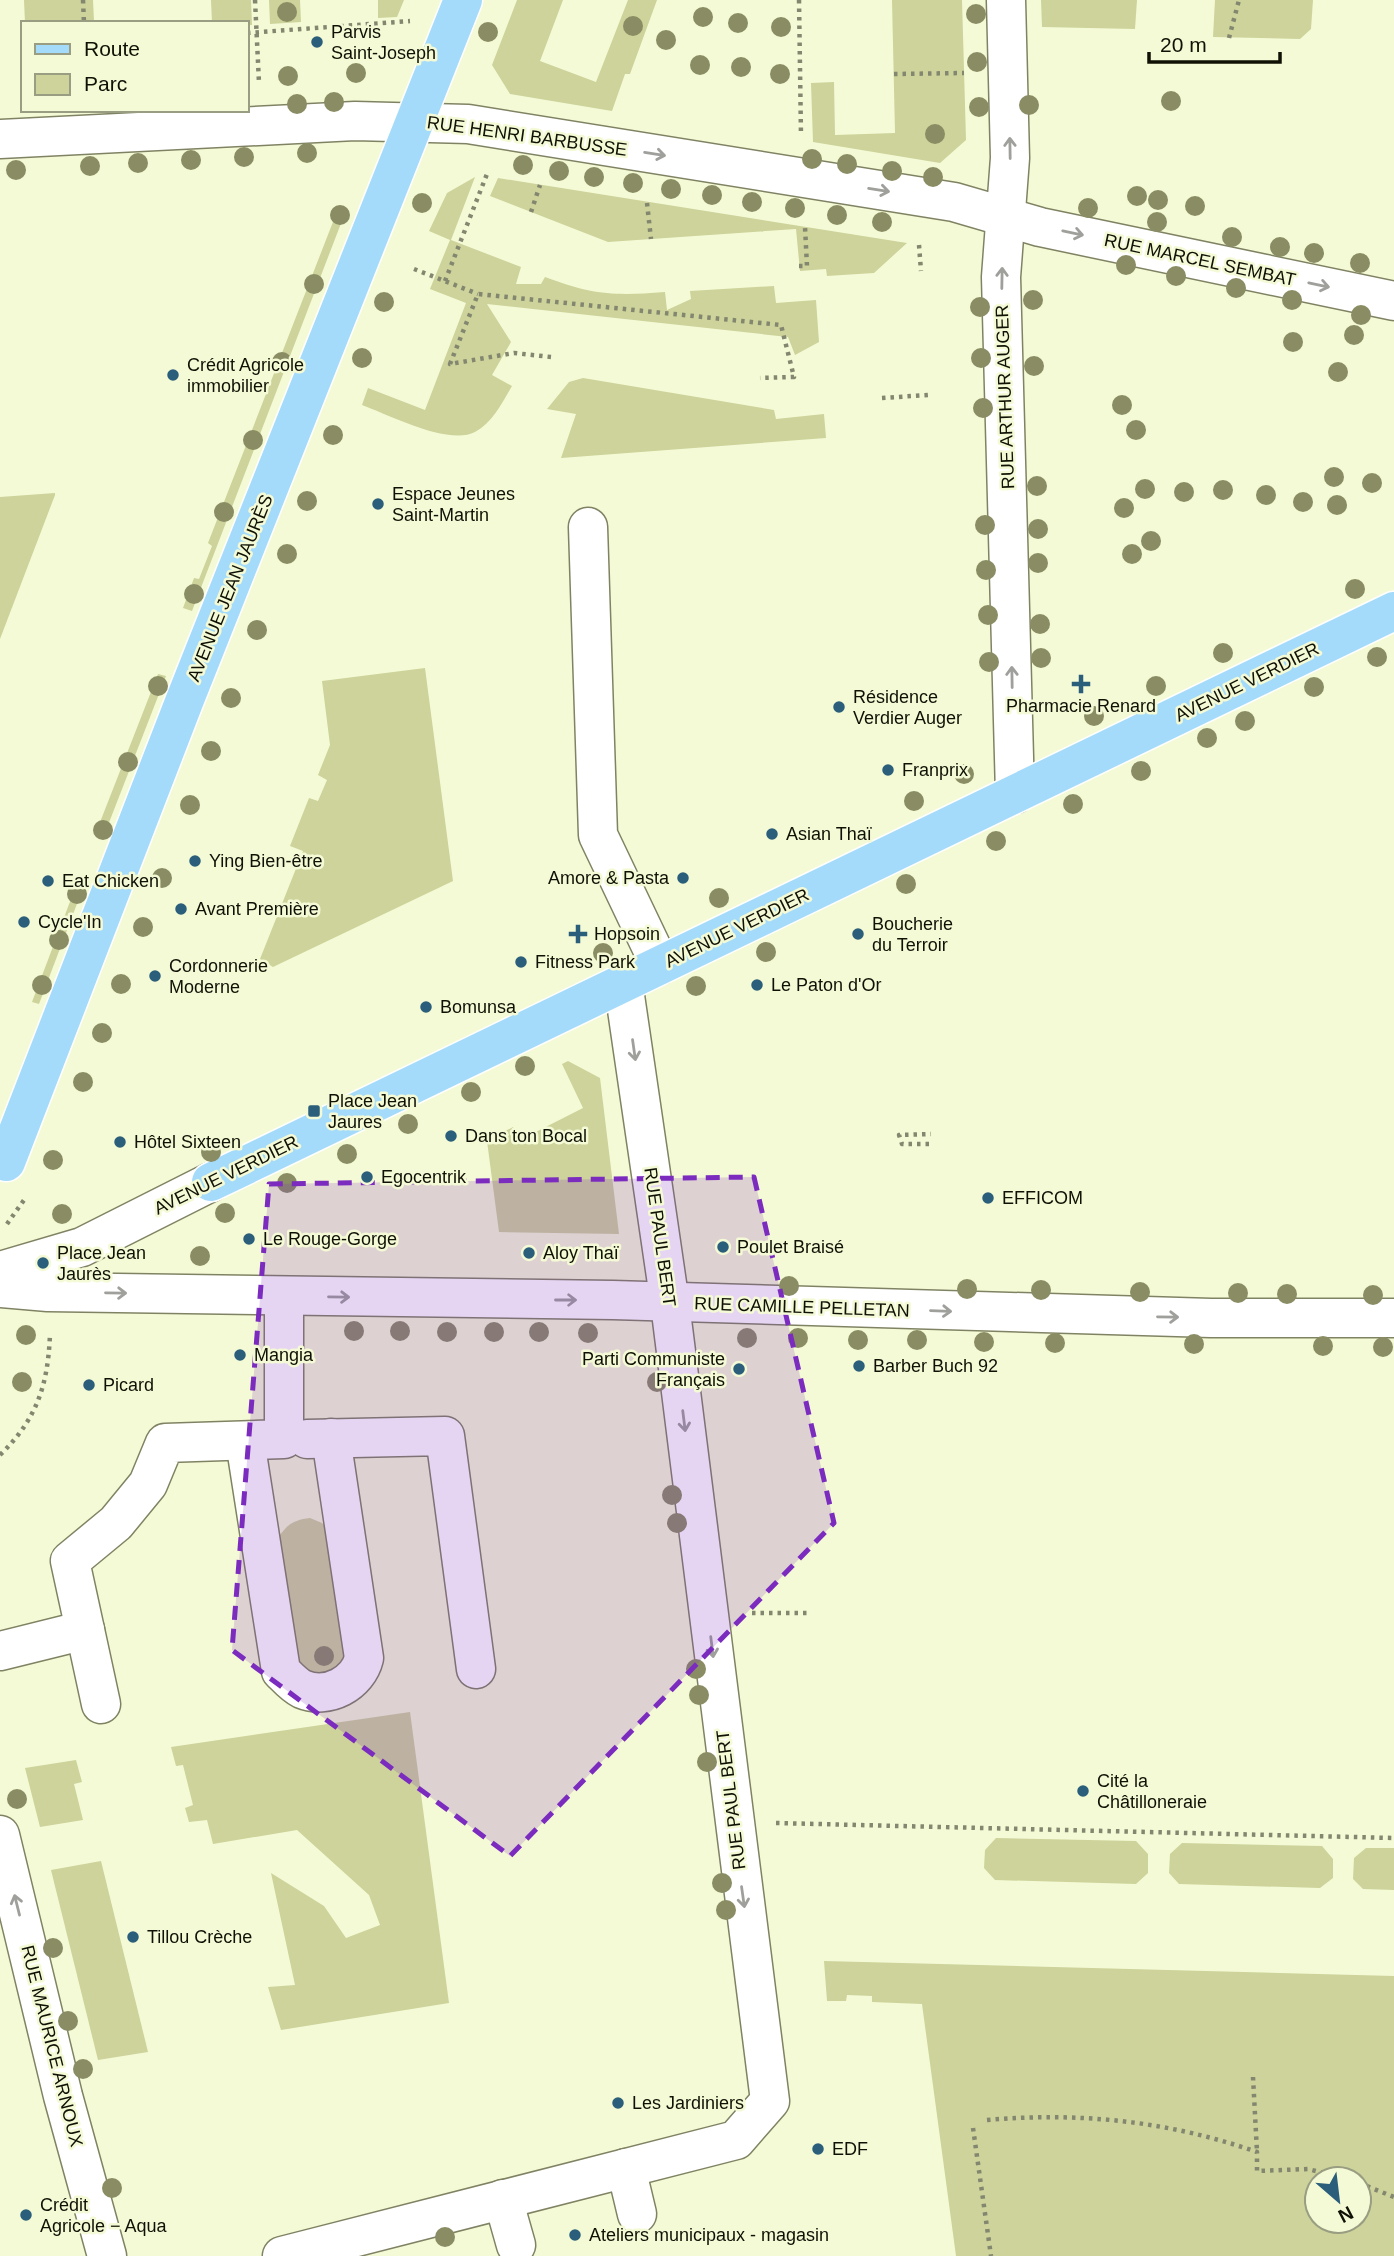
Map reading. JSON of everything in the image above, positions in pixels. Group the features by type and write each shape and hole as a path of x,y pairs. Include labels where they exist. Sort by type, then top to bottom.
{"main road":[{"name":"AVENUE JEAN JAURÈS","path":"3,1170 184,702 418,120 463,0"},
{"name":"AVENUE VERDIER","path":"211,1182 1394,611"}],"street":[{"name":"RUE ARTHUR AUGER","path":"1006,0 1010,158 1001,277 1015,794"},
{"name":"RUE HENRI BARBUSSE","path":"0,139 418,120 477,125 954,202 1007,216"},
{"name":"RUE MARCEL SEMBAT","path":"1007,216 1040,227 1394,302"},
{"path":"588,527 598,835 660,965"},
{"name":"RUE PAUL BERT","path":"282,2256 391,2242 503,2199 736,2140 770,2101 670,1304 623,982"},
{"name":"AVENUE VERDIER","path":"0,1271 82,1247 211,1182"},
{"name":"RUE CAMILLE PELLETAN","path":"0,1288 48,1292 612,1300 670,1304 1210,1318 1394,1318"},
{"path":"284,1296 284,1439"},
{"path":"101,1704 70,1561 117,1523 148,1484 165,1443 445,1436 476,1670"},
{"path":"245,1441 281,1671 305,1691 320,1692 349,1683 361,1672 364,1658 331,1438"},
{"path":"0,1651 85,1630"},
{"name":"RUE MAURICE ARNOUX","path":"0,1835 64,2096 107,2256"},
{"path":"626,2168 637,2214"},
{"path":"503,2199 516,2245"}],"path":[{"path":"83,0 84,21"},
{"path":"255,0 260,92"},
{"path":"799,0 801,141"},
{"path":"1230,38 1239,0"},
{"path":"248,33 414,21"},
{"path":"894,74 964,73"},
{"path":"445,281 487,174"},
{"path":"531,212 540,185"},
{"path":"647,203 651,239"},
{"path":"799,266 807,266 805,227"},
{"path":"919,245 921,271"},
{"path":"414,269 478,294 781,325 794,377 760,378"},
{"path":"478,294 450,364 514,353 551,357"},
{"path":"882,398 928,395"},
{"path":"929,1144 902,1144 899,1135 931,1134"},
{"path":"0,1455 22,1433 39,1402 49,1363 48,1292"},
{"path":"760,1613 809,1613"},
{"path":"734,1822 1394,1838"},
{"path":"1254,2077 1257,2171 1303,2169"},
{"path":"987,2120 1078,2116 1123,2120 1206,2134 1257,2152"},
{"path":"973,2128 991,2256"},
{"path":"1373,2189 1394,2197"}],"highlighted area":[{"path":"754,1177 834,1523 510,1856 232,1650 269,1184"}],"green space":[{"path":"24,0 93,0 94,21 25,21"},
{"path":"211,0 251,0 252,25 248,25 248,21 212,21"},
{"path":"269,0 300,0 301,22 270,24"},
{"path":"378,0 404,0 397,17 378,18"},
{"path":"517,0 563,0 540,61 596,82 628,0 657,0 630,74 625,74 612,111 510,94 492,65"},
{"path":"892,0 962,0 966,140 940,163 813,142 811,83 834,82 835,135 895,133"},
{"path":"1041,0 1137,0 1135,29 1042,27"},
{"path":"1215,0 1313,0 1311,29 1300,39 1213,37"},
{"path":"475,177 451,240 521,267 516,284 541,284 545,277 577,288 604,293 665,292 667,310 691,299 690,291 774,286 776,303 816,300 819,342 795,355 788,337 487,304 511,342 492,375 512,386 496,412 481,428 464,435 450,435 419,428 362,405 368,388 425,410 466,303 430,289 450,240 429,231 447,193"},
{"path":"498,178 907,243 874,273 827,276 826,269 800,271 796,229 608,242 490,196"},
{"path":"338,209 345,213 192,611 183,608 194,578 199,579 212,546 208,543"},
{"path":"583,378 774,410 776,419 824,414 826,438 561,458 576,414 547,409 569,382"},
{"path":"55,495 0,639 0,497"},
{"path":"425,668 453,881 273,967 260,959 303,851 290,846 309,798 318,801 327,780 318,775 330,745 322,681"},
{"path":"158,674 166,676 103,838 95,835"},
{"path":"79,878 86,880 39,1004 32,1002"},
{"path":"568,1061 600,1078 619,1234 499,1232 487,1141 513,1127 520,1140 583,1108 562,1064"},
{"path":"310,1518 322,1523 331,1532 351,1649 331,1680 296,1668 278,1538 291,1524"},
{"path":"410,1712 449,2003 281,2030 268,1987 295,1985 271,1873 324,1906 346,1938 380,1925 369,1895 297,1830 213,1844 207,1820 189,1822 185,1808 193,1805 183,1765 176,1766 171,1747"},
{"path":"76,1760 82,1782 74,1784 83,1820 40,1827 25,1768"},
{"path":"996,1838 1136,1841 1148,1854 1148,1873 1136,1884 995,1880 984,1868 985,1850"},
{"path":"1182,1843 1322,1846 1333,1859 1333,1878 1320,1888 1179,1884 1169,1873 1170,1854"},
{"path":"1366,1848 1394,1848 1394,1890 1363,1889 1353,1879 1354,1858"},
{"path":"101,1861 148,2052 98,2060 51,1870"},
{"path":"824,1961 1394,1976 1394,2256 956,2256 922,2004 872,2002 872,1996 847,1995 846,2001 827,2001"}],"place":[{"name":"Parvis Saint-Joseph","path":"317,42"},
{"name":"Crédit Agricole immobilier","path":"173,375"},
{"name":"Espace Jeunes Saint-Martin","path":"378,504"},
{"name":"Pharmacie Renard","path":"1081,684"},
{"name":"Résidence Verdier Auger","path":"839,707"},
{"name":"Franprix","path":"888,770"},
{"name":"Asian Thaï","path":"772,834"},
{"name":"Ying Bien-être","path":"195,861"},
{"name":"Amore & Pasta","path":"683,878"},
{"name":"Eat Chicken","path":"48,881"},
{"name":"Avant Première","path":"181,909"},
{"name":"Cycle'In","path":"24,922"},
{"name":"Hopsoin","path":"578,934"},
{"name":"Boucherie du Terroir","path":"858,934"},
{"name":"Fitness Park","path":"521,962"},
{"name":"Cordonnerie Moderne","path":"155,976"},
{"name":"Le Paton d'Or","path":"757,985"},
{"name":"Bomunsa","path":"426,1007"},
{"name":"Place Jean Jaures","path":"314,1111"},
{"name":"Dans ton Bocal","path":"451,1136"},
{"name":"Hôtel Sixteen","path":"120,1142"},
{"name":"Egocentrik","path":"367,1177"},
{"name":"EFFICOM","path":"988,1198"},
{"name":"Le Rouge-Gorge","path":"249,1239"},
{"name":"Poulet Braisé","path":"723,1247"},
{"name":"Aloy Thaï","path":"529,1253"},
{"name":"Place Jean Jaurès","path":"43,1263"},
{"name":"Mangia","path":"240,1355"},
{"name":"Barber Buch 92","path":"859,1366"},
{"name":"Parti Communiste Français","path":"739,1369"},
{"name":"Picard","path":"89,1385"},
{"name":"Cité la Châtilloneraie","path":"1083,1791"},
{"name":"Tillou Crèche","path":"133,1937"},
{"name":"Les Jardiniers","path":"618,2103"},
{"name":"EDF","path":"818,2149"},
{"name":"Crédit Agricole − Aqua","path":"26,2215"},
{"name":"Ateliers municipaux - magasin","path":"575,2235"}]}
